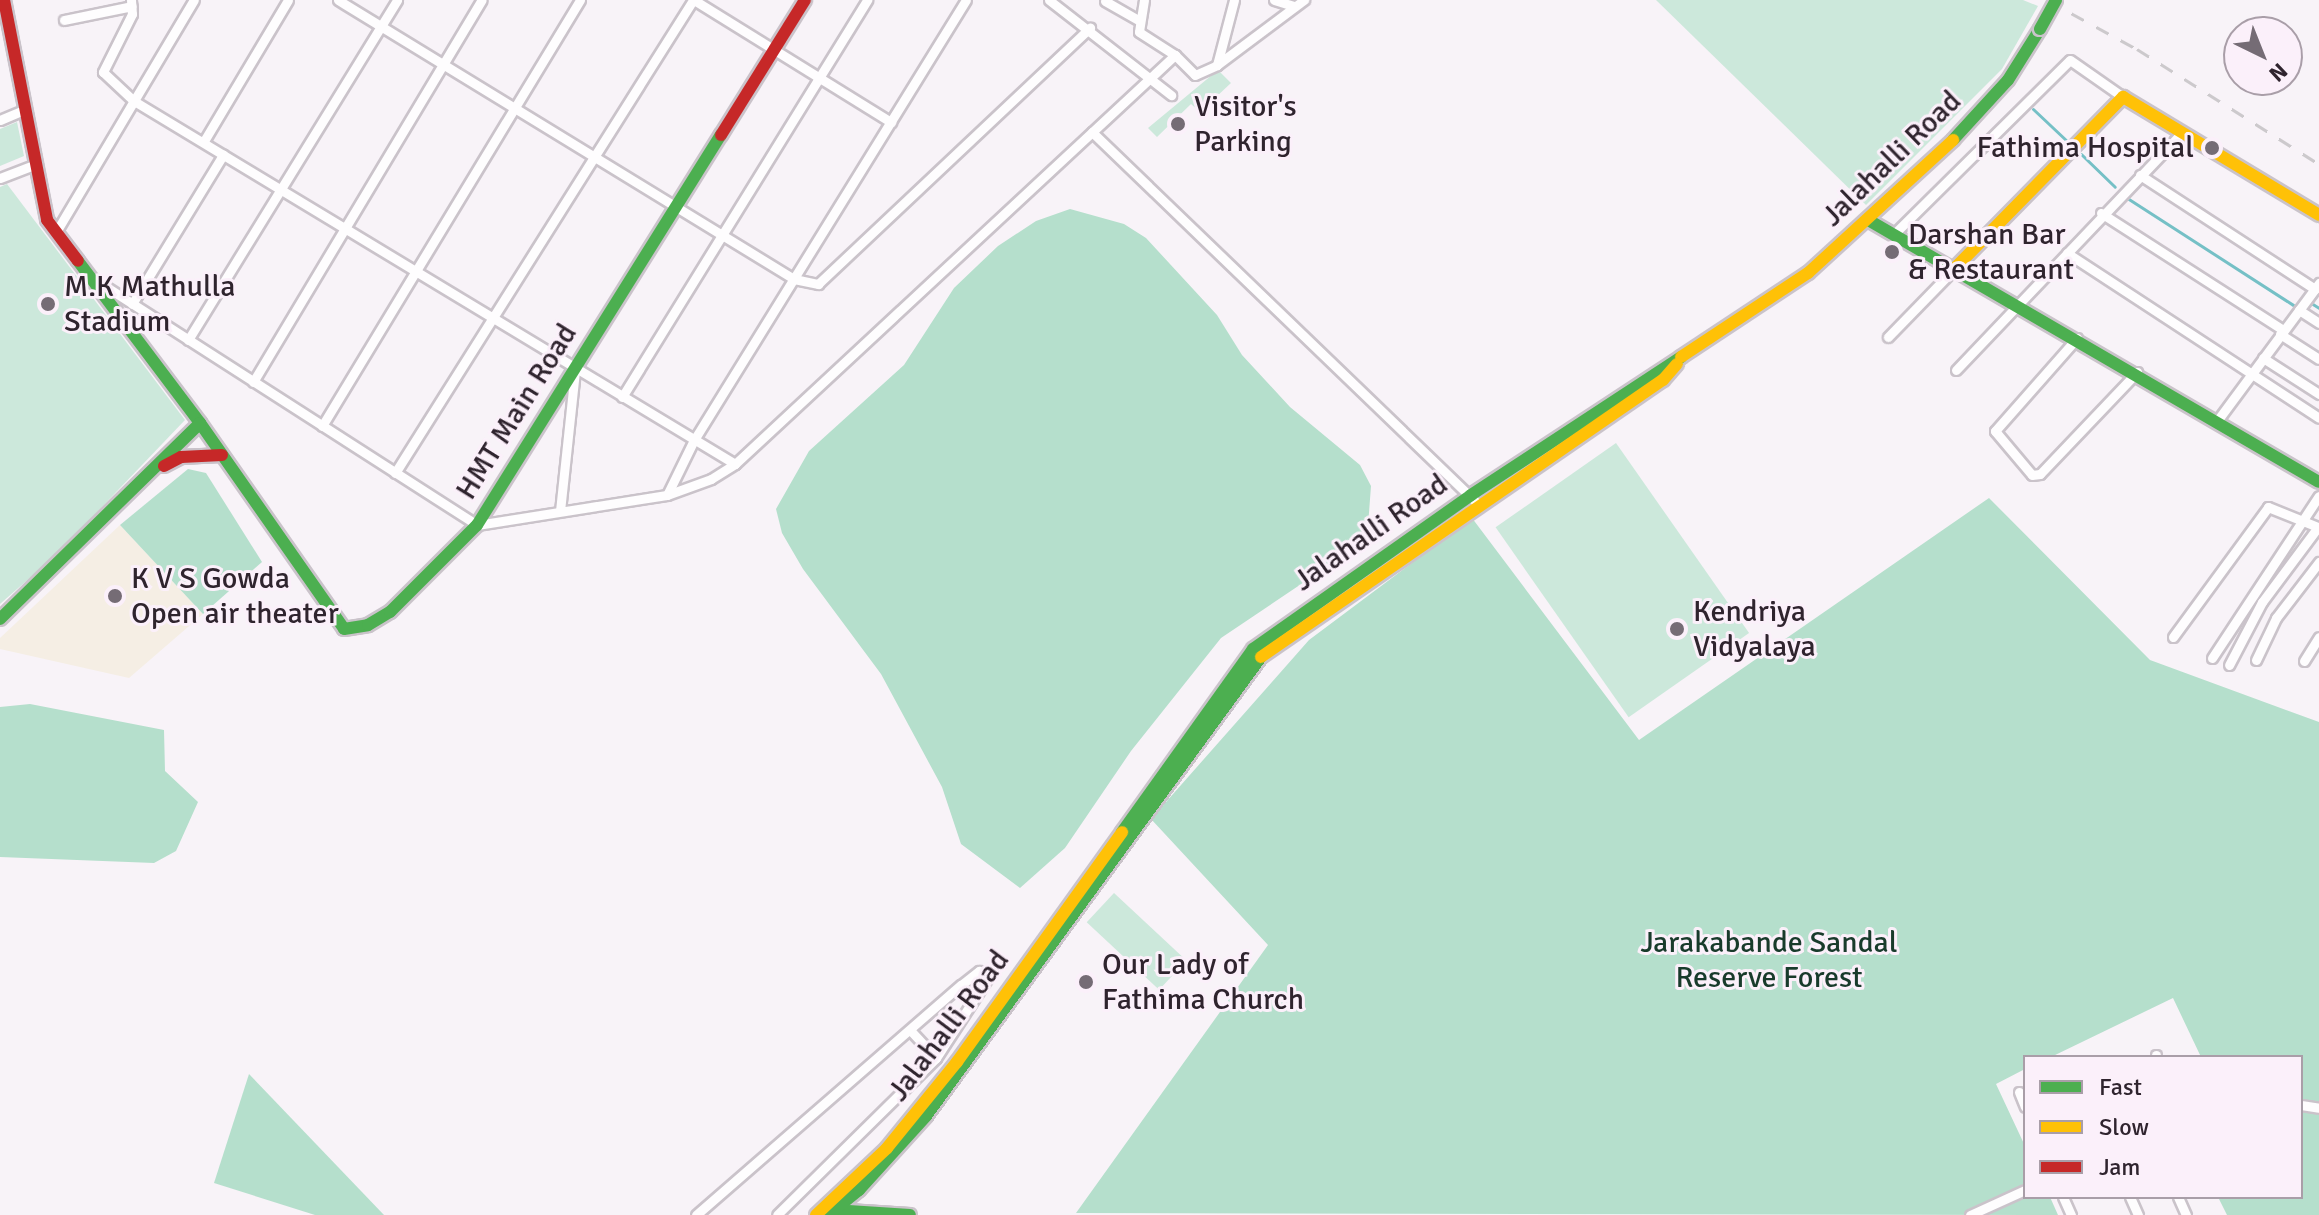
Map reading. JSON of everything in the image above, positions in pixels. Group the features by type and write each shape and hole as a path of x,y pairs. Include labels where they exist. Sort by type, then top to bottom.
{"street":[{"name":"HMT Main Road","path":"4,0 47,220 200,423 344,629 368,625 390,612 477,525 805,0"},
{"path":"56,232 194,0"},
{"path":"204,141 288,0"},
{"path":"338,0 794,279 818,284 1090,28"},
{"path":"188,340 278,189 397,0"},
{"path":"253,382 482,0"},
{"path":"322,426 413,271 580,0"},
{"path":"395,473 693,0 891,122"},
{"path":"622,397 867,0"},
{"path":"667,495 694,440 966,0"},
{"path":"1049,0 1153,77 1171,95"},
{"path":"1144,0 1139,32 1175,55 1195,75 1217,65 1304,0"},
{"path":"1217,65 1234,0"},
{"path":"1274,0 1294,6"},
{"name":"Jalahalli Road","path":"816,1215 829,1210 887,1148 957,1062 1204,726 1240,663 1266,637 1475,500 1656,370 1679,361 1808,273 1870,221 2008,80 2056,0"},
{"path":"1105,1 1140,21"},
{"path":"64,20 131,3 125,31 103,72 134,101 735,464"},
{"path":"84,273 477,525 667,495 711,479 735,464 1175,55"},
{"path":"1894,234 2070,60 2123,97 2319,215"},
{"path":"1888,337 2123,97"},
{"path":"0,120 24,110"},
{"path":"1092,132 1475,500"},
{"path":"1956,370 2101,213 2182,133"},
{"path":"132,304 223,155"},
{"path":"0,178 36,164"},
{"path":"2140,175 2317,286 2217,421"},
{"path":"2101,213 2319,359"},
{"path":"1870,221 2137,372 2319,482"},
{"path":"2067,253 2319,418"},
{"path":"2299,310 2319,323"},
{"path":"2077,338 1995,431 2032,475 2040,474 2137,372"},
{"path":"2263,358 2319,394"},
{"path":"560,511 575,369"},
{"path":"0,619 158,469 200,423"},
{"path":"158,469 181,457 222,455"},
{"path":"2212,658 2319,496"},
{"path":"2173,637 2268,507 2318,527 2262,602 2229,665"},
{"path":"2256,660 2271,625 2319,562"},
{"path":"2304,661 2319,637"},
{"path":"696,1215 979,971 989,976 936,1058 777,1215"},
{"path":"910,1030 936,1058"},
{"path":"2019,1092 2023,1102"},
{"path":"1970,1215 2023,1191"},
{"path":"829,1210 910,1215"}],"shaded area":[{"path":"120,525 203,614 129,678 0,649 0,638"}],"green space":[{"path":"1656,0 2023,0 2038,6 2002,69 1866,205"},
{"path":"1218,70 1231,83 1200,112 1191,104 1157,137 1148,128"},
{"path":"17,122 24,156 0,166 0,129"},
{"name":"M.K Mathulla Stadium","path":"7,184 185,420 57,554 0,604 0,187"},
{"path":"1070,209 1124,224 1146,238 1217,315 1242,355 1290,407 1360,465 1371,486 1368,526 1331,564 1221,638 1131,751 1065,848 1020,888 961,844 942,787 881,674 803,569 782,533 776,509 809,451 904,365 954,288 998,246 1036,221"},
{"path":"1616,443 1749,633 1629,717 1496,527"},
{"path":"188,469 206,473 262,562 203,614 120,525"},
{"name":"Jarakabande Sandal Reserve Forest","path":"1989,498 2150,660 2319,722 2319,1215 2227,1215 2219,1199 2303,1199 2303,1055 2200,1055 2173,998 2055,1055 2023,1055 2023,1070 1996,1084 2023,1142 2023,1199 2051,1199 2058,1215 1076,1213 1268,945 1151,819 1309,640 1472,518 1639,740"},
{"path":"30,704 164,730 165,771 198,802 176,851 154,863 0,857 0,707"},
{"path":"1114,893 1186,961 1159,990 1087,922"},
{"path":"249,1074 384,1215 315,1215 214,1183"}],"waterway":[{"path":"2033,109 2067,141"},
{"path":"2081,154 2115,187"},
{"path":"2124,196 2293,305"},
{"path":"2311,303 2319,308"}],"railway":[{"path":"2047,0 2137,49 2319,164"}],"traffic: fast":[{"path":"2040,29 2056,0"},
{"path":"1953,140 2008,80 2040,29"},
{"path":"78,261 200,423 344,629 368,625 390,612 477,525 721,135"},
{"path":"1870,221 2319,482"},
{"path":"1122,832 1253,649 1471,495 1681,357"},
{"path":"0,619 200,423"},
{"path":"828,1215 859,1190 926,1116 1261,657"},
{"path":"833,1210 910,1215"}],"traffic: slow":[{"path":"1955,268 2123,97 2319,215"},
{"path":"1681,357 1808,273 1953,140"},
{"path":"1261,657 1663,380 1677,364"},
{"path":"816,1215 887,1148 957,1062 1122,832"}],"traffic: jam":[{"path":"4,0 47,220 78,261"},
{"path":"721,135 805,0"},
{"path":"164,466 181,457 222,455"}],"place":[{"name":"Visitor's Parking","path":"1178,124"},
{"name":"Fathima Hospital","path":"2212,148"},
{"name":"Darshan Bar & Restaurant","path":"1892,252"},
{"name":"M.K Mathulla Stadium","path":"48,304"},
{"name":"K V S Gowda Open air theater","path":"115,596"},
{"name":"Kendriya Vidyalaya","path":"1677,629"},
{"name":"Our Lady of Fathima Church","path":"1086,982"}]}
